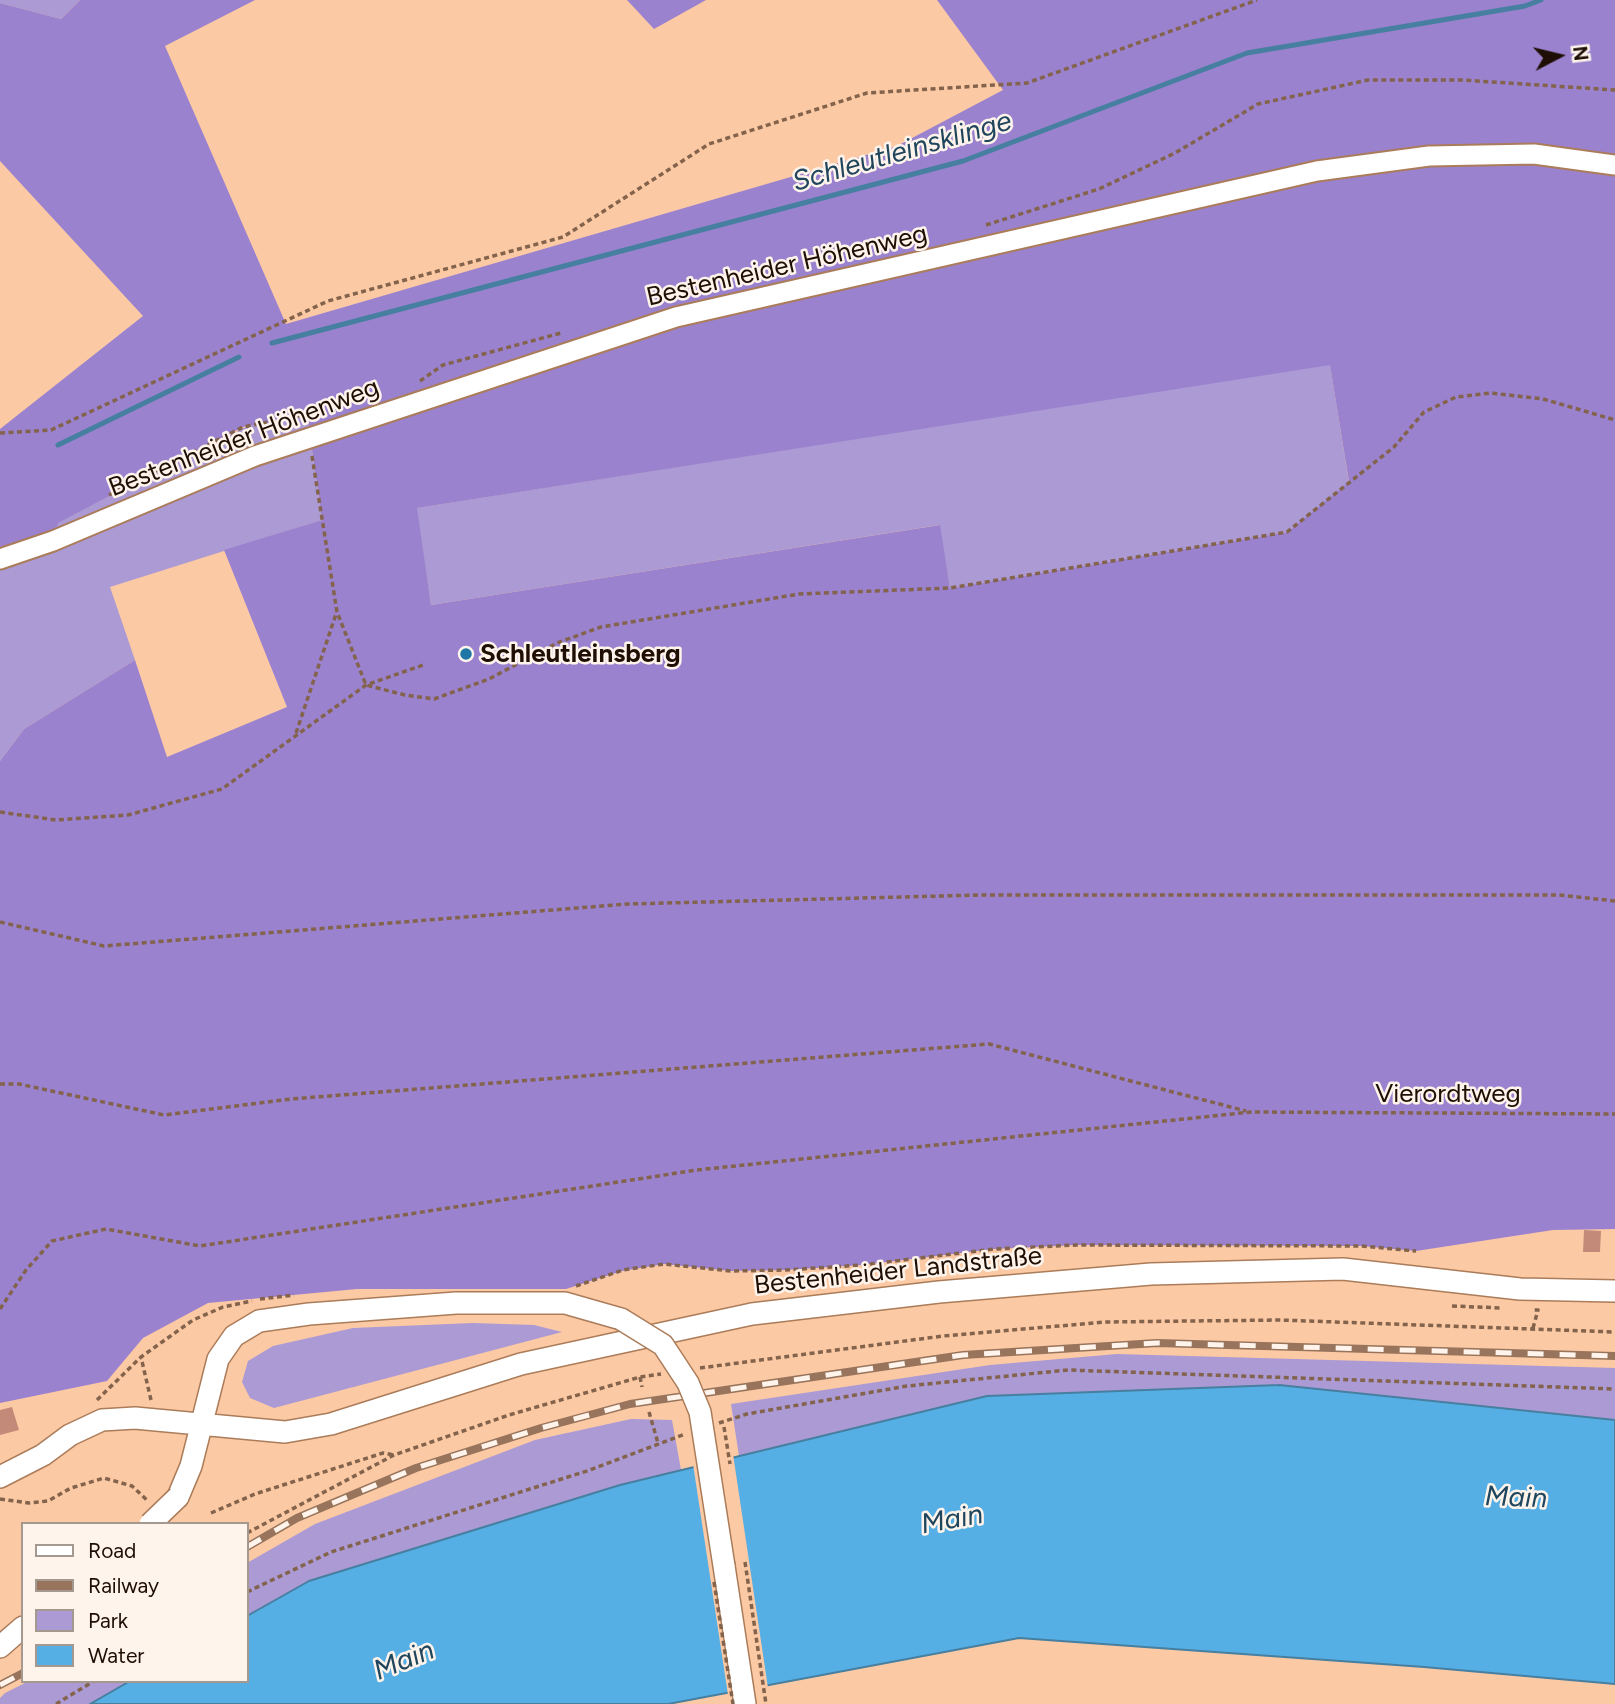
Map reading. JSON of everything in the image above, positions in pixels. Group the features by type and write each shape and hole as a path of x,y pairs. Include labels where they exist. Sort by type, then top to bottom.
{"main road":[{"name":"Bestenheider Landstraße","path":"0,1477 43,1455 69,1435 102,1420 135,1418 285,1432 331,1424 521,1364 752,1314 939,1292 1151,1274 1343,1269 1520,1289 1615,1291"},
{"path":"153,1516 178,1497 191,1466 218,1359 234,1336 260,1321 390,1306 565,1303 621,1319 663,1345 688,1383 700,1412 745,1704"},
{"path":"0,1647 21,1629"}],"street":[{"name":"Bestenheider Höhenweg","path":"0,559 54,541 255,456 676,317 1317,171 1442,156 1534,154 1615,165"}],"path":[{"path":"0,433 51,430 328,301 563,237 709,144 867,93 1027,83 1257,0"},
{"path":"366,685 435,699 489,679 556,643 601,627 799,594 950,588 1287,532 1394,447 1424,412 1456,397 1491,393 1543,399 1615,420"},
{"path":"309,437 337,612 366,685"},
{"path":"296,734 337,612"},
{"path":"0,813 56,820 128,815 222,789 366,685 426,664"},
{"path":"0,922 104,946 627,904 980,895 1559,895 1615,901"},
{"path":"0,1084 19,1084 164,1115 291,1099 989,1044 1251,1112"},
{"path":"0,1309 26,1270 52,1241 106,1229 200,1246 696,1170 1251,1112"},
{"name":"Vierordtweg","path":"1251,1112 1615,1114"},
{"path":"565,1303 566,1289 622,1270 664,1264 731,1271 785,1270 862,1265 994,1249 1077,1245 1362,1246 1416,1251"},
{"path":"1452,1306 1513,1309"},
{"path":"1526,1310 1538,1310 1533,1328"},
{"path":"692,1369 943,1336 1105,1322 1280,1320 1615,1332"},
{"path":"93,1405 141,1357"},
{"path":"709,1427 747,1414 907,1386 1068,1370 1615,1389"},
{"path":"248,1532 394,1455 509,1415 640,1377 666,1373"},
{"path":"640,1377 642,1387"},
{"path":"649,1412 658,1443"},
{"path":"248,1592 331,1552 590,1470 696,1431"},
{"path":"211,1513 255,1494 370,1457 383,1453 394,1455"},
{"path":"0,1499 29,1503 48,1501 71,1488 104,1478 132,1486 153,1516"},
{"path":"56,1704 91,1683"}],"green space":[{"path":"0,0 80,0 61,19 0,3"},
{"path":"1330,364 1349,483 1287,532 950,588 939,525 431,605 416,508"},
{"path":"307,414 322,520 110,587 135,660 24,729 0,761 0,557 57,523 248,426"},
{"path":"473,1323 534,1325 562,1332 274,1408 250,1398 242,1382 248,1361 273,1346 353,1328"},
{"path":"1117,1354 1615,1368 1615,1420 1279,1385 988,1396 739,1456 731,1404 990,1365"},
{"path":"631,1419 672,1420 681,1470 620,1485 309,1581 248,1615 248,1562 315,1524 535,1440"},
{"path":"25,1683 127,1683 90,1704 0,1704 0,1698"}],"shaded area":[{"path":"80,0 255,0 165,46 286,324 897,146 1003,90 937,0 1615,0 1615,1229 1553,1230 1416,1251 1361,1246 1077,1245 994,1249 862,1265 785,1270 731,1271 664,1264 622,1271 566,1289 357,1289 208,1303 143,1338 107,1381 0,1403 0,761 24,729 135,660 167,757 287,707 224,550 322,520 307,415 243,427 58,523 53,541 0,557 0,429 143,316 0,161 0,3 61,19","holes":["1330,365 1349,482 1287,532 950,588 940,525 431,605 417,508"]},
{"path":"627,0 706,0 654,29"}],"water":[{"name":"Main","path":"1279,1385 1615,1420 1615,1684 1424,1667 1019,1638 668,1704 90,1704 127,1683 248,1683 248,1615 309,1581 620,1485 987,1396"}],"pier":[{"path":"733,1454 768,1688 728,1695 693,1464"}],"building":[{"path":"1584,1230 1601,1231 1600,1252 1583,1252"},
{"path":"12,1407 19,1430 0,1435 0,1410"}],"waterway":[{"name":"Schleutleinsklinge","path":"272,343 963,161 1247,53 1525,6 1541,0"},
{"name":"Schleutleinsklinge","path":"58,445 239,357"}],"railway":[{"path":"248,1546 297,1518 416,1468 541,1428 630,1404 963,1355 1157,1343 1615,1356"},
{"path":"0,1685 21,1674"}],"place":[{"name":"Schleutleinsberg","path":"466,654"}]}
